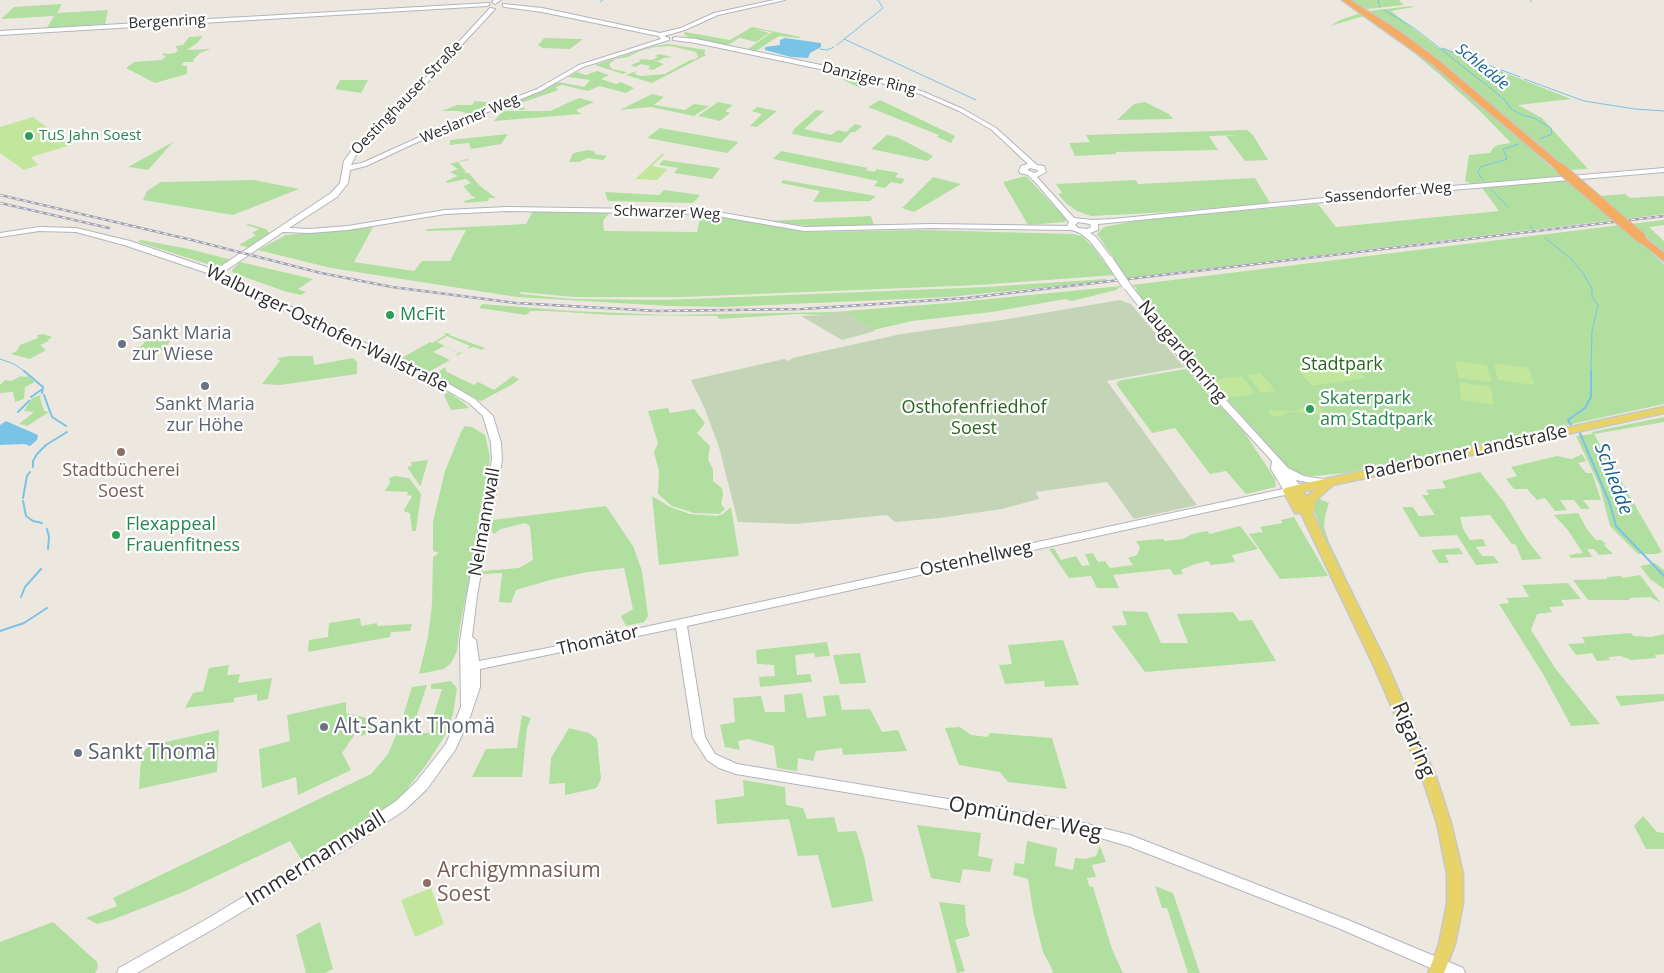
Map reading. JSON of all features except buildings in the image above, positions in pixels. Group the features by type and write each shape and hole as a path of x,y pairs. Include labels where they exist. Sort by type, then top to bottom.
{"highway":[{"path":"1345,0 1388,27 1435,62 1664,258"}],"main road":[{"name":"Paderborner Landstraße","path":"1293,490 1664,410"},
{"path":"1309,516 1311,499 1329,483"},
{"name":"Rigaring","path":"1293,490 1300,512 1309,516 1380,664 1429,776 1444,823 1455,874 1455,904 1447,944 1438,969"}],"street":[{"path":"488,7 500,3 663,36 678,34 706,17 725,11 782,0"},
{"path":"488,7 500,3"},
{"name":"Bergenring","path":"0,33 333,12 471,5 488,7"},
{"name":"Oestinghauser Straße","path":"216,273 284,230 334,195 344,183 350,157 356,148 409,99 488,7"},
{"name":"Danziger Ring","path":"678,34 696,41 864,76 922,92 978,119 1008,140 1025,158 1030,167"},
{"name":"Weslarner Weg","path":"347,168 364,165 400,150 448,126 539,90 590,63 653,42 663,36"},
{"path":"1037,177 1042,170 1030,167 1023,171 1037,177 1053,199 1067,213 1072,224 1082,219"},
{"name":"Sassendorfer Weg","path":"1093,229 1113,221 1161,215 1412,191 1664,170"},
{"name":"Schwarzer Weg","path":"284,230 310,231 348,228 445,212 500,209 706,212 804,229 917,226 1050,228 1072,224"},
{"path":"1067,213 1082,219 1093,229"},
{"name":"Naugardenring","path":"1072,224 1083,231 1093,229 1108,260 1126,285 1191,367 1280,466 1293,490"},
{"name":"Walburger-Osthofen-Wallstraße","path":"0,235 39,229 66,229 90,233 143,248 216,273 446,386 472,401 488,416"},
{"name":"Nelmannwall","path":"470,670 468,630 472,595 497,460 496,443 488,416"},
{"path":"1280,466 1302,478 1329,483"},
{"name":"Ostenhellweg","path":"654,628 1293,490"},
{"name":"Opmünder Weg","path":"681,623 699,738 711,757 723,764 736,769 1017,816 1123,838 1343,924 1438,969 1458,973"},
{"name":"Thomätor","path":"470,670 511,664 543,653 654,628"},
{"name":"Immermannwall","path":"126,973 324,856 401,805 422,785 451,747 467,706 470,670"}],"green space":[{"path":"1351,0 1399,0 1404,5 1367,9"},
{"path":"62,4 57,13 108,10 105,24 47,28 54,16 1,19 14,7"},
{"path":"1413,7 1391,11 1438,48 1445,49 1571,99 1518,105 1542,118 1588,169 1570,170 1534,142 1442,62 1369,11"},
{"path":"1364,12 1428,59 1561,176 1472,184 1465,181 1469,155 1490,153 1498,145 1511,143 1480,111 1439,74 1401,42 1364,16 1330,26 1340,20"},
{"path":"752,27 801,37 779,36 756,51 748,49 772,32 754,29 769,33 756,42 740,38 744,35 728,45 688,37 684,34 685,32 730,40"},
{"path":"203,36 187,50 211,49 200,53 193,60 194,62 184,62 181,65 187,66 187,74 155,83 126,68 134,62 162,60 166,56 162,55 164,53 175,53 178,50 175,46 183,45 189,37"},
{"path":"544,38 583,39 570,49 543,48 538,45"},
{"path":"668,44 706,50 704,53 706,55 652,83 626,75 637,71 634,74 641,76 665,74 690,60 696,59 698,57 696,52 671,46 655,47 628,57 616,59 609,64 612,69 627,72 623,74 595,65 654,46"},
{"path":"659,54 672,57 658,61 653,60 664,64 653,70 648,69 650,66 641,64 635,67 631,65 641,61 639,60 641,59 652,60 658,57 655,56"},
{"path":"821,69 832,73 874,82 860,88"},
{"path":"597,71 609,75 601,79 616,84 621,82 634,88 626,93 599,86 588,91 562,85 556,87 558,90 509,107 525,108 524,110 497,110 559,82 584,87 590,80 568,77 577,72 586,75"},
{"path":"340,80 368,80 361,93 335,89"},
{"path":"652,94 664,97 654,105 685,110 694,104 709,106 694,116 651,107 620,110"},
{"path":"579,98 594,102 576,110 581,114 494,121 503,111 550,111"},
{"path":"880,100 955,136 951,143 937,137 939,135 868,107"},
{"path":"475,101 495,103 470,114 459,111 442,111 457,105 472,105"},
{"path":"718,102 733,105 725,111 730,113 720,121 698,116"},
{"path":"1145,102 1169,114 1173,119 1117,120 1134,104"},
{"path":"757,107 777,111 757,127 750,126 762,114 752,111"},
{"path":"816,110 824,111 804,129 831,135 838,130 846,132 855,124 862,126 855,132 851,132 841,143 792,134 794,129"},
{"name":"TuS Jahn Soest","path":"33,117 71,145 31,157 38,165 24,170 0,153 0,127"},
{"path":"660,128 739,142 727,153 647,138"},
{"path":"1247,130 1253,135 1268,160 1245,161 1226,136 1239,135 1209,136 1218,150 1116,152 1116,154 1075,156 1069,143 1090,142 1086,135"},
{"path":"508,134 501,144 471,149 469,143 450,145 450,140"},
{"path":"887,135 897,137 933,156 928,161 871,149"},
{"path":"173,142 148,170 128,167"},
{"path":"588,150 596,152 594,154 607,156 603,160 588,158 579,162 569,162 573,153"},
{"path":"781,151 868,168 866,170 874,172 877,169 899,173 895,177 905,179 901,184 891,182 885,188 874,186 878,181 773,159"},
{"path":"662,154 665,154 652,166 668,169 657,180 635,179"},
{"path":"467,159 469,160 458,162 466,172 464,173 469,173 480,186 496,198 489,198 488,201 465,203 464,201 476,198 463,186 471,183 466,179 447,183 446,181 458,176 450,172 458,169 450,164"},
{"path":"663,160 720,168 712,179 674,173 678,168 659,165"},
{"path":"1026,176 1066,219 1065,222 1028,225 1003,182"},
{"path":"933,177 961,184 914,212 902,208"},
{"path":"1255,178 1270,203 1171,212 1091,216 1077,211 1067,204 1058,194 1062,193 1056,184 1136,180 1138,184"},
{"path":"1566,179 1614,220 1127,278 1097,234 1104,227 1140,220 1318,204 1336,227 1499,211 1482,188"},
{"path":"254,180 299,189 233,215 143,200 147,191 161,182"},
{"path":"783,180 876,196 870,201 813,202 820,191 781,183"},
{"path":"664,190 700,195 693,203 608,201 605,192 659,195"},
{"path":"1625,194 1630,198 1664,196 1664,214 1625,219 1599,196"},
{"path":"533,211 610,212 603,221 604,231 697,232 700,217 720,216 806,232 921,230 1073,234 1082,236 1093,247 1114,275 979,285 683,297 575,297 521,292 520,294 572,299 664,300 986,287 1106,279 1107,281 949,297 724,307 669,306 517,297 331,268 258,250 286,235 373,227 354,262 414,271 422,261 450,261 466,230 426,231 427,229 526,224"},
{"path":"871,216 874,225 817,227 768,221"},
{"path":"1664,220 1664,225 1649,227 1664,241 1664,252 1631,224"},
{"path":"249,224 266,229 269,233 268,236 251,248 239,245 256,235 252,233 259,229 246,225"},
{"name":"Stadtpark","path":"1621,225 1664,264 1664,404 1345,473 1314,476 1298,474 1289,468 1196,365 1137,294 1136,288 1132,285"},
{"path":"141,240 189,249 232,260 217,267 138,242"},
{"path":"240,262 313,279 298,289 306,292 301,295 287,292 233,273 232,270"},
{"path":"1121,286 1116,290 1072,301 1065,299 992,312 912,321 873,330 845,311 949,303"},
{"name":"Osthofenfriedhof Soest","path":"1120,300 1131,304 1184,367 1107,381 1197,505 1134,519 1107,482 1036,492 1039,499 1002,509 940,518 895,522 887,515 795,524 738,522 719,447 704,407 691,380 784,359 789,361 792,358 901,334 1002,320"},
{"path":"482,304 573,311 667,315 833,312 825,315 798,314 719,319 717,316 612,315 547,311 531,311 526,315 479,308"},
{"path":"845,311 875,331 842,340 801,316 825,315"},
{"path":"445,333 485,348 482,350 473,347 467,349 470,346 447,336 437,342 459,353 464,352 456,356 458,353 444,346 433,352 450,360 427,373 398,360 446,335"},
{"path":"43,334 52,337 49,341 40,345 46,350 30,359 11,354 17,351 20,345 38,338 37,335"},
{"path":"144,336 172,339 165,348 168,350 138,351 134,348 140,347 144,343"},
{"path":"313,356 314,365 353,358 357,362 357,374 280,385 262,384 280,361 277,358"},
{"path":"1350,361 1366,378 1312,386 1296,368"},
{"path":"1455,361 1487,365 1491,382 1459,378"},
{"path":"1494,363 1529,368 1534,385 1498,380"},
{"path":"445,367 447,372 474,385 478,382 494,390 513,376 519,379 481,401 432,377"},
{"path":"1186,369 1244,432 1275,479 1276,487 1246,494 1226,471 1210,474 1175,428 1152,433 1117,385 1117,382 1122,380"},
{"path":"1261,373 1276,391 1261,393 1247,375"},
{"path":"21,376 28,376 35,382 25,387 24,399 15,402 13,392 0,393 0,385 5,380 11,381"},
{"path":"1242,376 1256,394 1227,398 1213,380"},
{"path":"1459,382 1491,387 1494,405 1461,400"},
{"path":"448,392 469,408 451,410 444,395"},
{"path":"41,395 40,398 44,411 49,412 27,426 19,424 34,412 24,411 32,398"},
{"name":"Skaterpark am Stadtpark","path":"1313,403 1322,408 1323,415 1291,412 1276,417 1268,412 1270,410 1295,411"},
{"path":"668,408 670,413 694,409 705,423 697,433 710,446 708,459 713,470 713,481 722,488 721,504 725,509 719,514 694,513 672,506 658,494 659,471 654,452 658,443 648,411"},
{"path":"1664,417 1664,422 1594,434 1662,552 1657,554 1638,554 1610,526 1600,487 1576,436 1593,434 1591,432"},
{"path":"465,426 472,427 485,435 490,456 488,480 460,626 457,651 451,663 444,669 419,674 428,637 432,604 433,557 439,553 433,551 433,522 445,471"},
{"path":"1582,454 1586,461 1578,463 1586,473 1592,473 1601,500 1583,500 1590,509 1581,509 1574,500 1560,500 1567,510 1555,511 1545,498 1537,500 1527,489 1514,489 1506,479 1517,476 1511,467 1557,456 1572,459"},
{"path":"428,460 420,486 407,467 412,466 411,462"},
{"path":"1480,472 1504,502 1527,540 1542,559 1522,560 1516,545 1511,543 1490,515 1460,517 1463,529 1470,540 1483,539 1486,546 1476,547 1482,556 1494,556 1499,563 1476,565 1457,535 1420,537 1402,507 1413,507 1419,516 1435,515 1422,495 1429,495 1426,490 1446,488 1442,481"},
{"path":"395,476 409,478 421,494 416,531 412,531 410,513 404,510 412,496 407,495 408,492 385,491 390,483 389,478"},
{"path":"652,496 670,507 690,514 717,516 723,514 731,507 739,556 659,565"},
{"path":"1315,497 1329,503 1324,527 1344,573 1340,571 1327,546 1315,513"},
{"path":"606,506 633,546 642,571 648,616 644,622 626,626 621,616 633,609 624,568 587,572 550,580 516,590 511,603 499,602 502,573 483,574 483,571 519,568 533,560 530,526 525,523 501,529 494,534 491,530 493,520"},
{"path":"1578,513 1588,531 1596,540 1601,540 1606,544 1604,545 1613,554 1599,555 1594,549 1587,549 1592,557 1571,558 1569,555 1583,553 1567,529 1554,515"},
{"path":"1294,517 1328,576 1280,579 1249,534 1263,532 1260,527 1283,523 1281,520"},
{"path":"1240,526 1258,549 1232,555 1235,562 1211,565 1208,561 1181,570 1183,574 1174,575 1170,569 1113,575 1119,588 1097,588 1091,576 1069,578 1049,549 1054,548 1061,560 1076,556 1082,566 1090,565 1085,554 1093,553 1098,562 1105,561 1110,568 1133,565 1128,558 1137,555 1140,548 1136,541 1183,539 1192,534 1207,531 1210,534"},
{"path":"1459,548 1463,554 1445,555 1449,563 1439,563 1431,550"},
{"path":"1655,563 1664,570 1664,589 1650,579 1640,566"},
{"path":"1640,575 1661,603 1650,597 1629,598 1630,600 1588,600 1573,580 1607,579 1607,577 1621,576 1623,578"},
{"path":"1568,583 1581,599 1561,600 1564,606 1549,607 1552,612 1537,614 1531,630 1555,668 1600,724 1571,726 1543,674 1499,604 1509,603 1507,598 1529,597 1522,585"},
{"path":"1122,611 1147,612 1161,643 1188,643 1177,614 1233,612 1239,621 1252,620 1276,661 1145,672 1111,626 1127,625"},
{"path":"360,618 361,626 377,623 377,626 412,624 410,631 391,632 390,637 308,652 309,640 328,637 329,623"},
{"path":"1631,633 1634,636 1651,637 1664,634 1664,654 1655,655 1656,658 1631,660 1621,656 1608,657 1610,660 1597,661 1592,653 1576,655 1568,644 1585,643 1582,637"},
{"path":"1063,640 1079,685 1045,687 1044,681 1005,684 999,665 1012,664 1008,645"},
{"path":"827,642 830,656 815,657 814,653 795,655 797,675 810,674 812,682 760,687 759,677 775,676 774,665 757,664 756,650"},
{"path":"860,653 866,683 840,684 833,655"},
{"path":"229,665 227,675 240,674 238,683 272,678 268,699 257,701 257,694 234,698 234,702 185,708 193,693 203,691 209,668"},
{"path":"451,681 457,688 453,714 446,734 426,765 398,800 303,862 290,841 183,892 112,920 97,924 86,918 117,906 113,898 371,774 388,754 400,726 412,687 427,685 411,733 428,733 442,689 431,689 431,684"},
{"path":"802,693 807,718 826,716 823,696 839,695 842,710 870,709 882,732 898,730 907,751 843,755 842,748 816,751 813,761 798,758 797,771 777,768 774,746 748,739 738,741 740,750 725,747 720,725 735,722 733,698 761,696 765,712 785,712 784,695"},
{"path":"1664,694 1664,701 1621,706 1615,696"},
{"path":"346,702 346,713 371,719 372,732 361,736 360,733 355,734 342,753 351,770 298,795 296,777 262,788 259,749 290,741 287,715"},
{"path":"522,715 531,718 527,728 522,777 472,777 486,749 517,748"},
{"path":"960,727 971,735 988,737 990,733 1052,738 1067,789 1008,782 1000,772 959,765 945,728"},
{"path":"569,728 589,733 597,739 601,779 594,789 565,795 565,783 549,784 551,758"},
{"path":"219,730 217,772 139,789 141,758 148,746"},
{"path":"743,780 785,787 786,805 803,808 807,819 834,817 838,832 856,831 864,856 873,901 832,908 818,855 798,856 789,819 717,824 715,800 744,796"},
{"path":"1643,816 1657,832 1664,833 1664,849 1646,849 1634,826"},
{"path":"917,825 981,833 978,856 993,859 990,872 963,869 960,883 931,878"},
{"path":"1027,841 1057,848 1055,866 1073,870 1075,858 1085,859 1096,856 1100,846 1106,862 1092,865 1096,877 1087,878 1089,886 1093,887 1112,949 1123,973 1052,973 1053,971 1043,952 1033,911 1028,879 1013,875 1015,863 1024,864"},
{"path":"1155,886 1173,893 1200,973 1188,973 1167,908 1162,908"},
{"path":"431,888 444,924 415,937 401,900"},
{"path":"939,902 965,905 966,924 970,936 955,940 965,971 957,973"},
{"path":"53,922 97,962 98,968 95,973 0,973 0,942"},
{"path":"320,922 333,969 325,973 306,973 296,935"}],"water":[{"path":"785,38 821,43 821,47 810,53 808,58 791,57 765,50 765,47 780,45 780,40"},
{"path":"6,421 38,435 37,440 30,446 24,444 0,445 0,425"}],"waterway":[{"path":"844,39 883,8 878,0"},
{"name":"Schledde","path":"1378,0 1380,7"},
{"name":"Schledde","path":"1384,10 1414,28 1504,99 1511,109 1522,115 1534,118 1551,128 1552,134 1540,139"},
{"path":"837,45 844,39"},
{"path":"844,39 976,100"},
{"path":"820,49 827,50 834,47"},
{"path":"1442,48 1520,77"},
{"path":"1524,79 1584,101 1635,109 1664,111"},
{"name":"Schledde","path":"1483,180 1478,173 1480,167 1507,159 1503,149 1519,144"},
{"name":"Schledde","path":"1491,189 1508,207"},
{"name":"Schledde","path":"1530,226 1533,229"},
{"name":"Schledde","path":"1545,238 1570,258 1583,273 1592,289 1592,297 1598,305 1592,331 1591,372"},
{"path":"0,359 14,364 26,372"},
{"path":"24,371 43,387 42,393"},
{"name":"Schledde","path":"1571,425 1568,420 1585,408 1591,397 1591,372"},
{"path":"31,397 41,390"},
{"path":"44,395 52,417 66,426"},
{"path":"18,412 29,401"},
{"path":"33,467 33,461 37,454 46,445 67,432"},
{"name":"Schledde","path":"1580,433 1610,504 1616,526 1664,576"},
{"path":"23,498 27,476 30,472"},
{"path":"23,501 26,516 33,521 42,523"},
{"path":"47,529 49,537 48,549"},
{"path":"21,597 25,587 41,569"},
{"path":"0,631 24,623 47,608"}],"railway":[{"path":"0,195 192,240 321,273 392,287 516,303 657,311 803,309 967,298 1664,216"},
{"path":"0,203 109,228"}],"place":[{"name":"TuS Jahn Soest","path":"29,136"},
{"name":"McFit","path":"390,315"},
{"name":"Sankt Maria zur Wiese","path":"122,344"},
{"name":"Sankt Maria zur Höhe","path":"205,386"},
{"name":"Skaterpark am Stadtpark","path":"1310,409"},
{"name":"Stadtbücherei Soest","path":"121,452"},
{"name":"Flexappeal Frauenfitness","path":"116,535"},
{"name":"Alt-Sankt Thomä","path":"324,727"},
{"name":"Sankt Thomä","path":"78,753"},
{"name":"Archigymnasium Soest","path":"427,883"}]}
